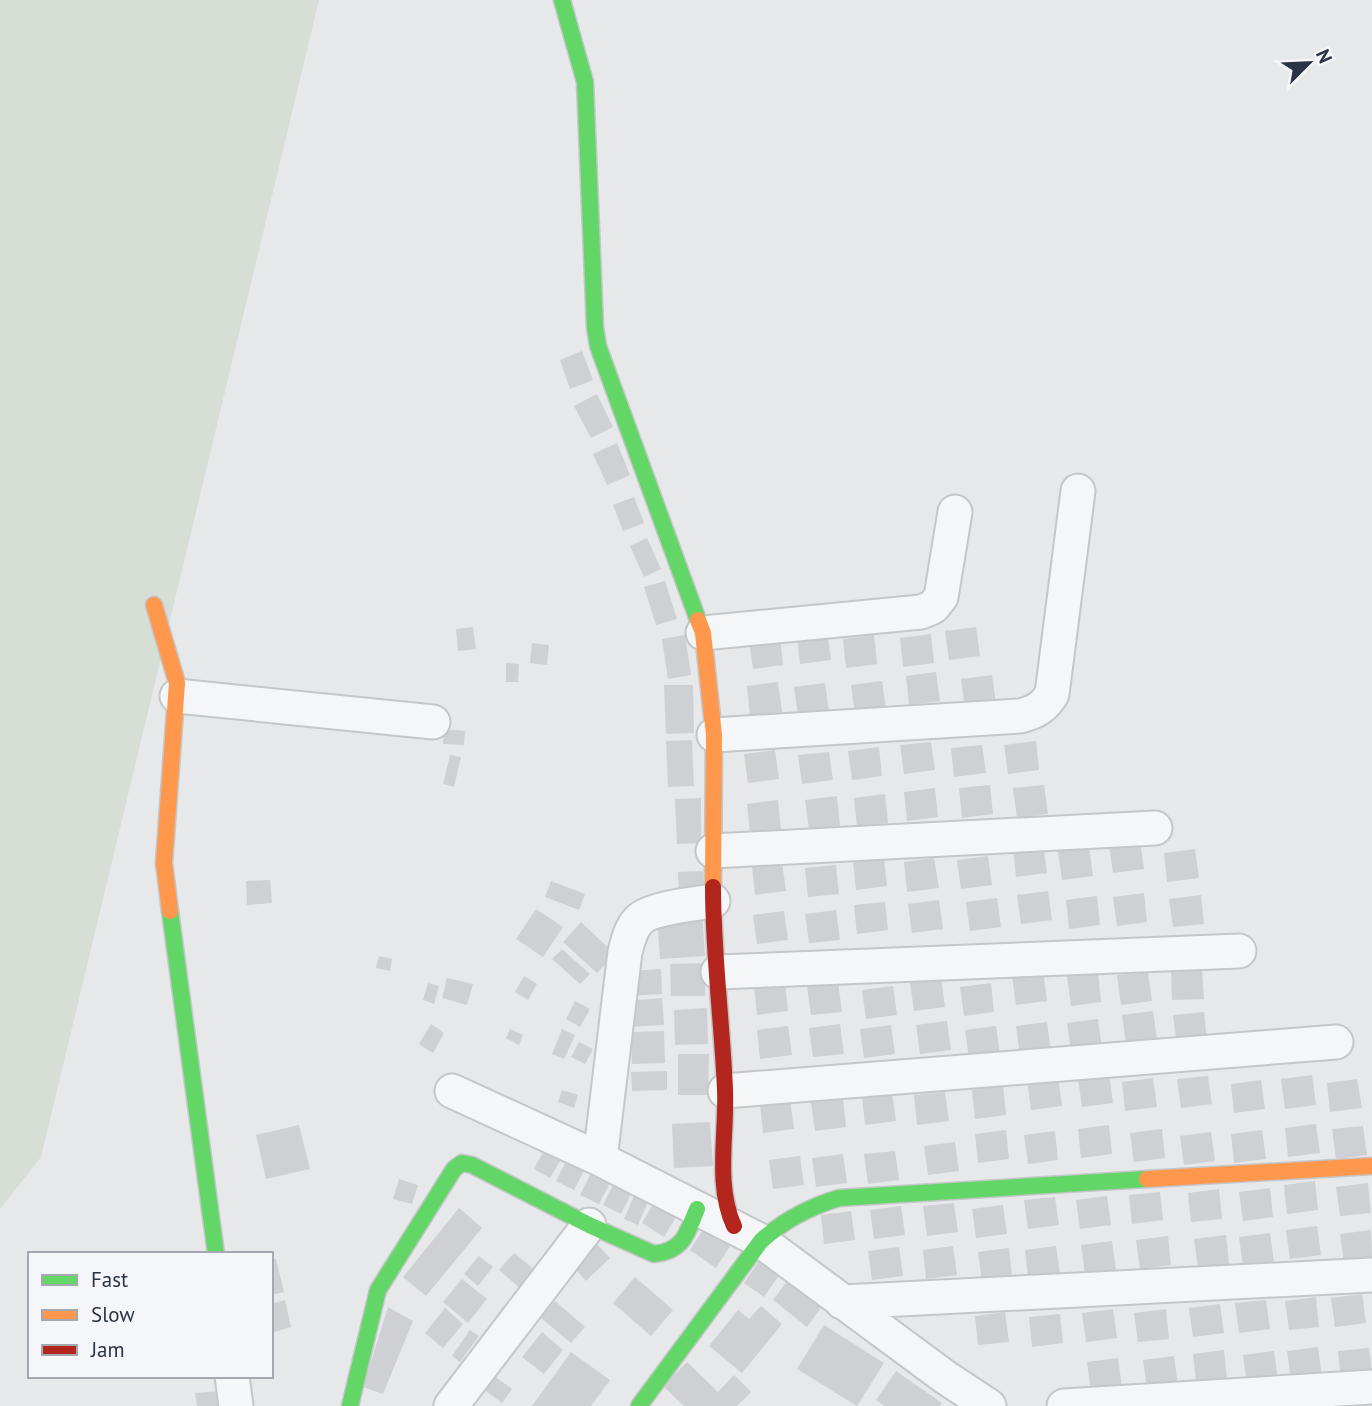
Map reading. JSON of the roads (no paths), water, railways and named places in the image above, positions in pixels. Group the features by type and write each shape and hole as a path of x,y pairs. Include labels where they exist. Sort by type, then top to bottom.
{"street":[{"path":"562,0 585,82 598,346 703,633 714,735 713,901 725,1091 724,1194 727,1211 747,1234"},
{"path":"714,735 1034,713 1045,705 1052,694 1078,492"},
{"path":"703,633 921,612 933,607 941,597 955,512"},
{"path":"154,605 174,670 177,696 164,863 216,1252"},
{"path":"177,696 433,722"},
{"path":"713,851 1155,828"},
{"path":"600,1159 629,937 639,920 650,913 713,901"},
{"path":"718,972 1239,951"},
{"path":"725,1091 1336,1042"},
{"path":"452,1091 600,1159 747,1234 981,1404"},
{"path":"350,1406 378,1290 454,1169 462,1163 472,1165 589,1225 654,1254 666,1254 681,1245 697,1209"},
{"path":"639,1406 747,1234 776,1227 802,1210 839,1198 1372,1166"},
{"path":"451,1406 589,1225"},
{"path":"842,1302 1372,1275"},
{"path":"232,1378 236,1406"},
{"path":"1063,1406 1372,1387"}]}
